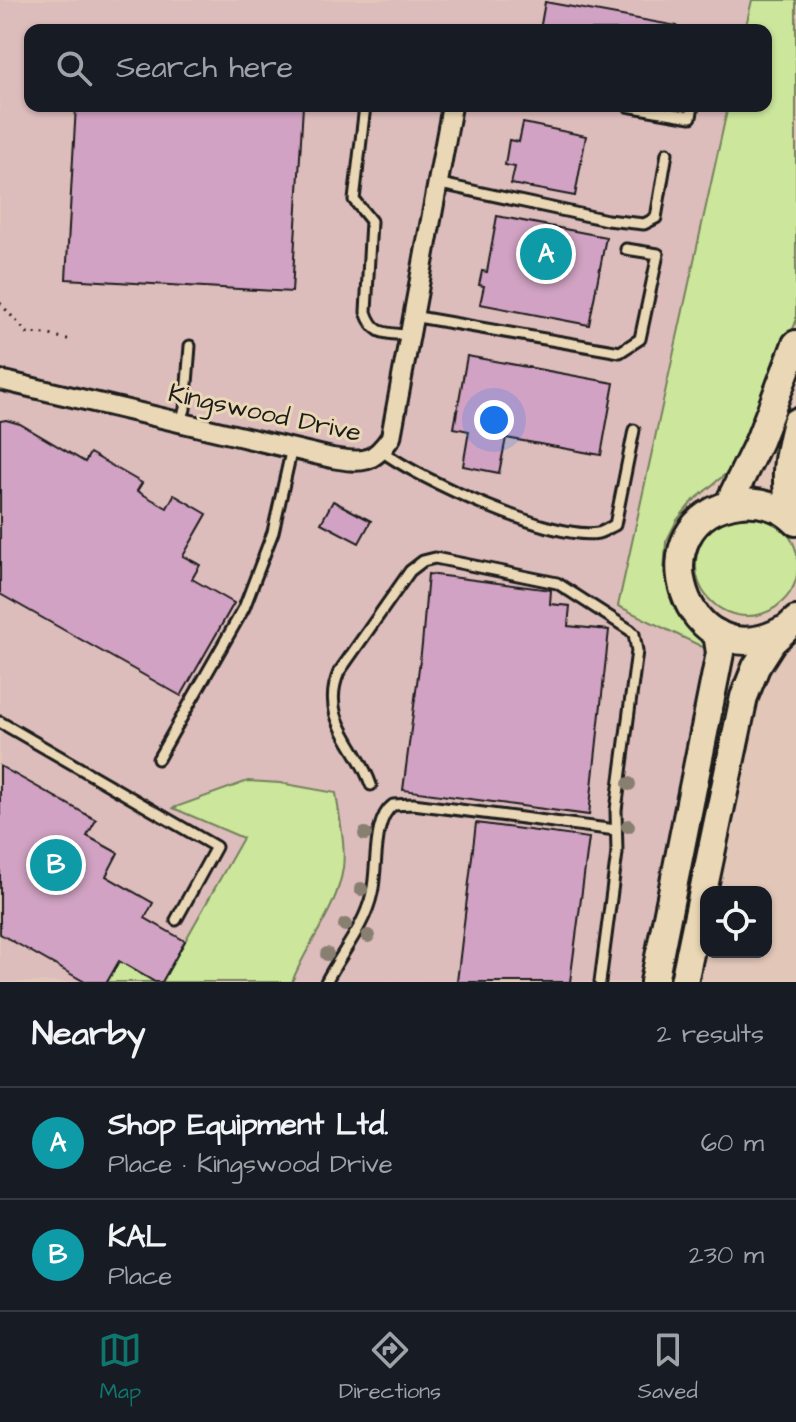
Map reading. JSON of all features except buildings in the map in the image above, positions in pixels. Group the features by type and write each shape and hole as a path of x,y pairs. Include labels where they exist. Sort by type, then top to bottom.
{"main road":[{"path":"728,505 764,429 796,344"},
{"path":"794,520 785,485 796,422"},
{"path":"793,624 773,636 754,640 735,639 717,633 698,619 685,600 679,577 681,553 691,532 707,515 728,505 750,502 772,506 794,520"},
{"path":"684,982 744,697 756,667 772,642 793,624"},
{"path":"654,982 720,653 717,633"}],"street":[{"name":"Kingswood Drive","path":"0,380 356,462 372,458 382,451 391,437 451,112"}],"lane":[{"path":"364,112 354,200 371,221 366,312 370,326 380,332 410,326 620,352 640,339 658,254 626,249"},
{"path":"662,112 691,117 692,112"},
{"path":"436,183 607,220 644,224 656,218 667,153"},
{"path":"181,421 185,409 190,346"},
{"path":"382,451 398,464 492,506 561,531 598,533 615,525 634,430"},
{"path":"158,759 244,608 273,532 292,448"},
{"path":"371,785 364,764 333,712 332,688 339,672 410,571 423,561 435,558 557,583 634,634 637,651 616,810 617,853 600,982"},
{"path":"0,722 216,847 176,920"},
{"path":"326,982 365,914 372,895 381,818 393,805 413,804 616,830"}],"path":[{"path":"0,303 27,333 72,340"}],"shaded area":[{"path":"0,0 752,0 746,24 24,24 24,112 727,112 618,606 711,651 644,982 292,982 338,890 344,865 336,794 280,783 248,781 174,809 244,838 162,982 0,982"}],"green space":[{"path":"752,0 796,0 796,321 758,421 729,471 692,502 677,520 666,542 664,573 673,603 711,651 618,606 727,112 772,112 772,24 746,24"},
{"path":"747,514 767,518 783,529 794,545 797,575 794,585 783,601 767,612 747,616 727,612 711,601 700,585 696,565 700,545 711,529 727,518"},
{"path":"248,781 336,793 344,859 335,898 292,982 162,982 243,838 173,808"},
{"path":"119,961 155,982 107,982"}],"place":[{"name":"Shop Equipment Ltd.","path":"546,254"},
{"name":"KAL","path":"56,865"}]}
